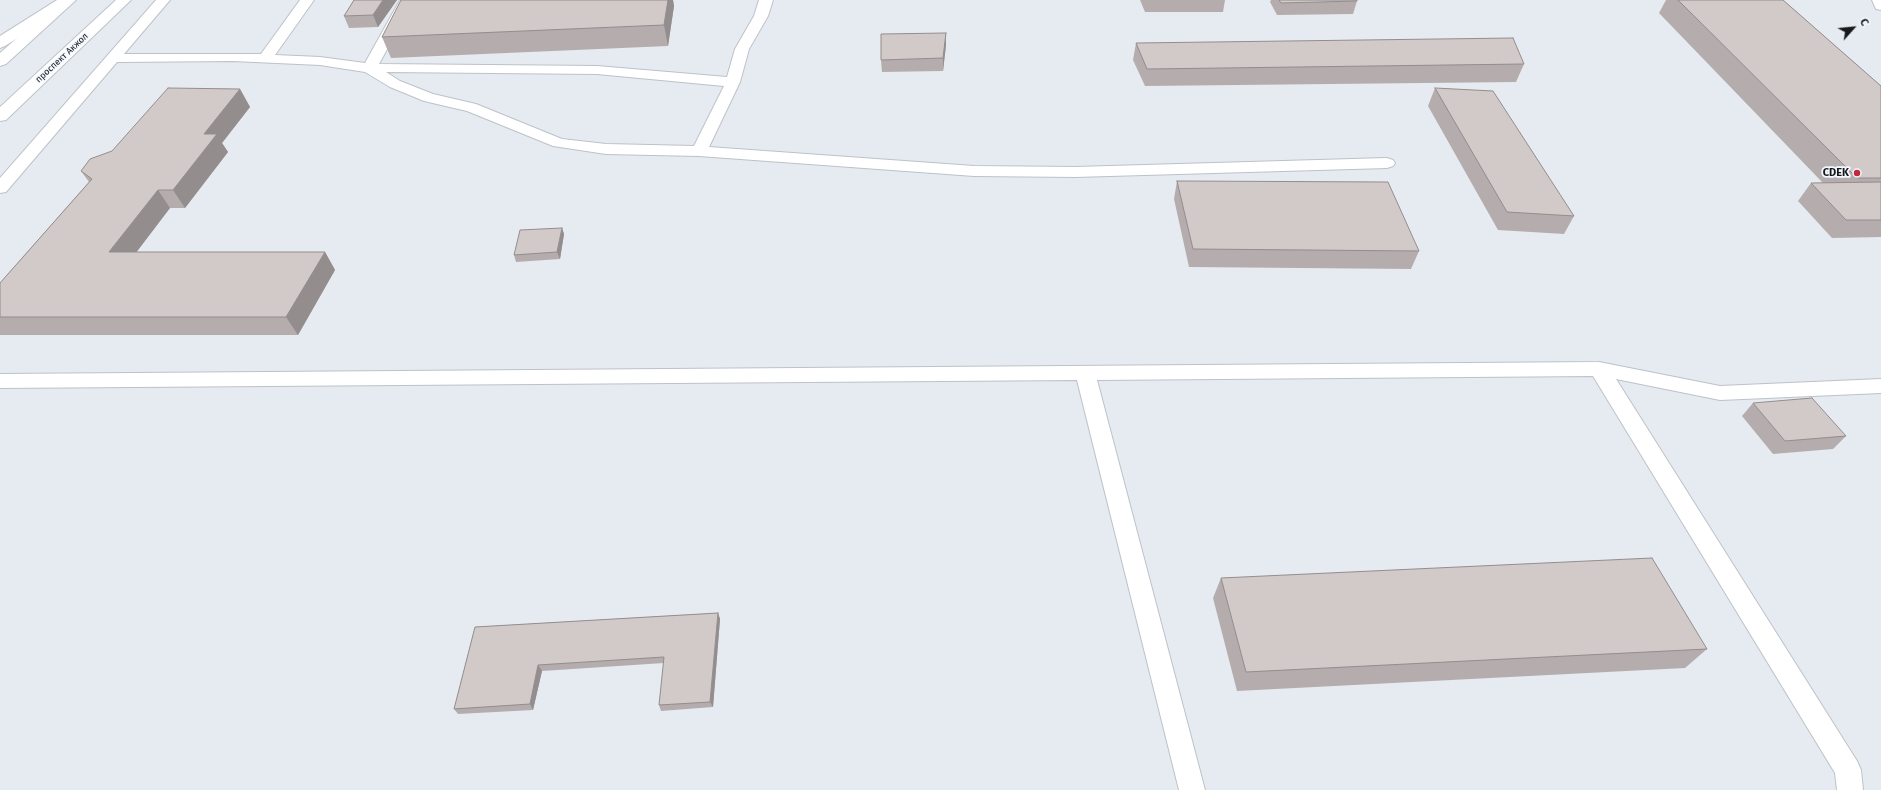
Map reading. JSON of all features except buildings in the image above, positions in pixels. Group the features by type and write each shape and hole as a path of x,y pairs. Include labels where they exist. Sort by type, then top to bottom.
{"main road":[{"path":"0,43 68,0"},
{"path":"0,61 68,0"},
{"name":"проспект Акжол","path":"0,116 124,0"}],"lane":[{"path":"0,188 111,58 163,0"},
{"path":"265,59 307,0"},
{"path":"369,68 407,0"},
{"path":"699,151 733,82 742,49 761,16 766,0"},
{"path":"1879,0 1881,6"},
{"path":"111,58 192,57 265,59 320,62 369,68 597,70 733,82"},
{"path":"369,68 395,84 429,98 471,107 560,143 606,149 699,151 974,171 1075,172 1386,162"},
{"path":"1599,369 1848,770 1850,790"},
{"path":"0,381 1599,369 1720,393 1881,386"},
{"path":"1085,372 1192,790"}],"place":[{"name":"CDEK","path":"1857,173"}]}
